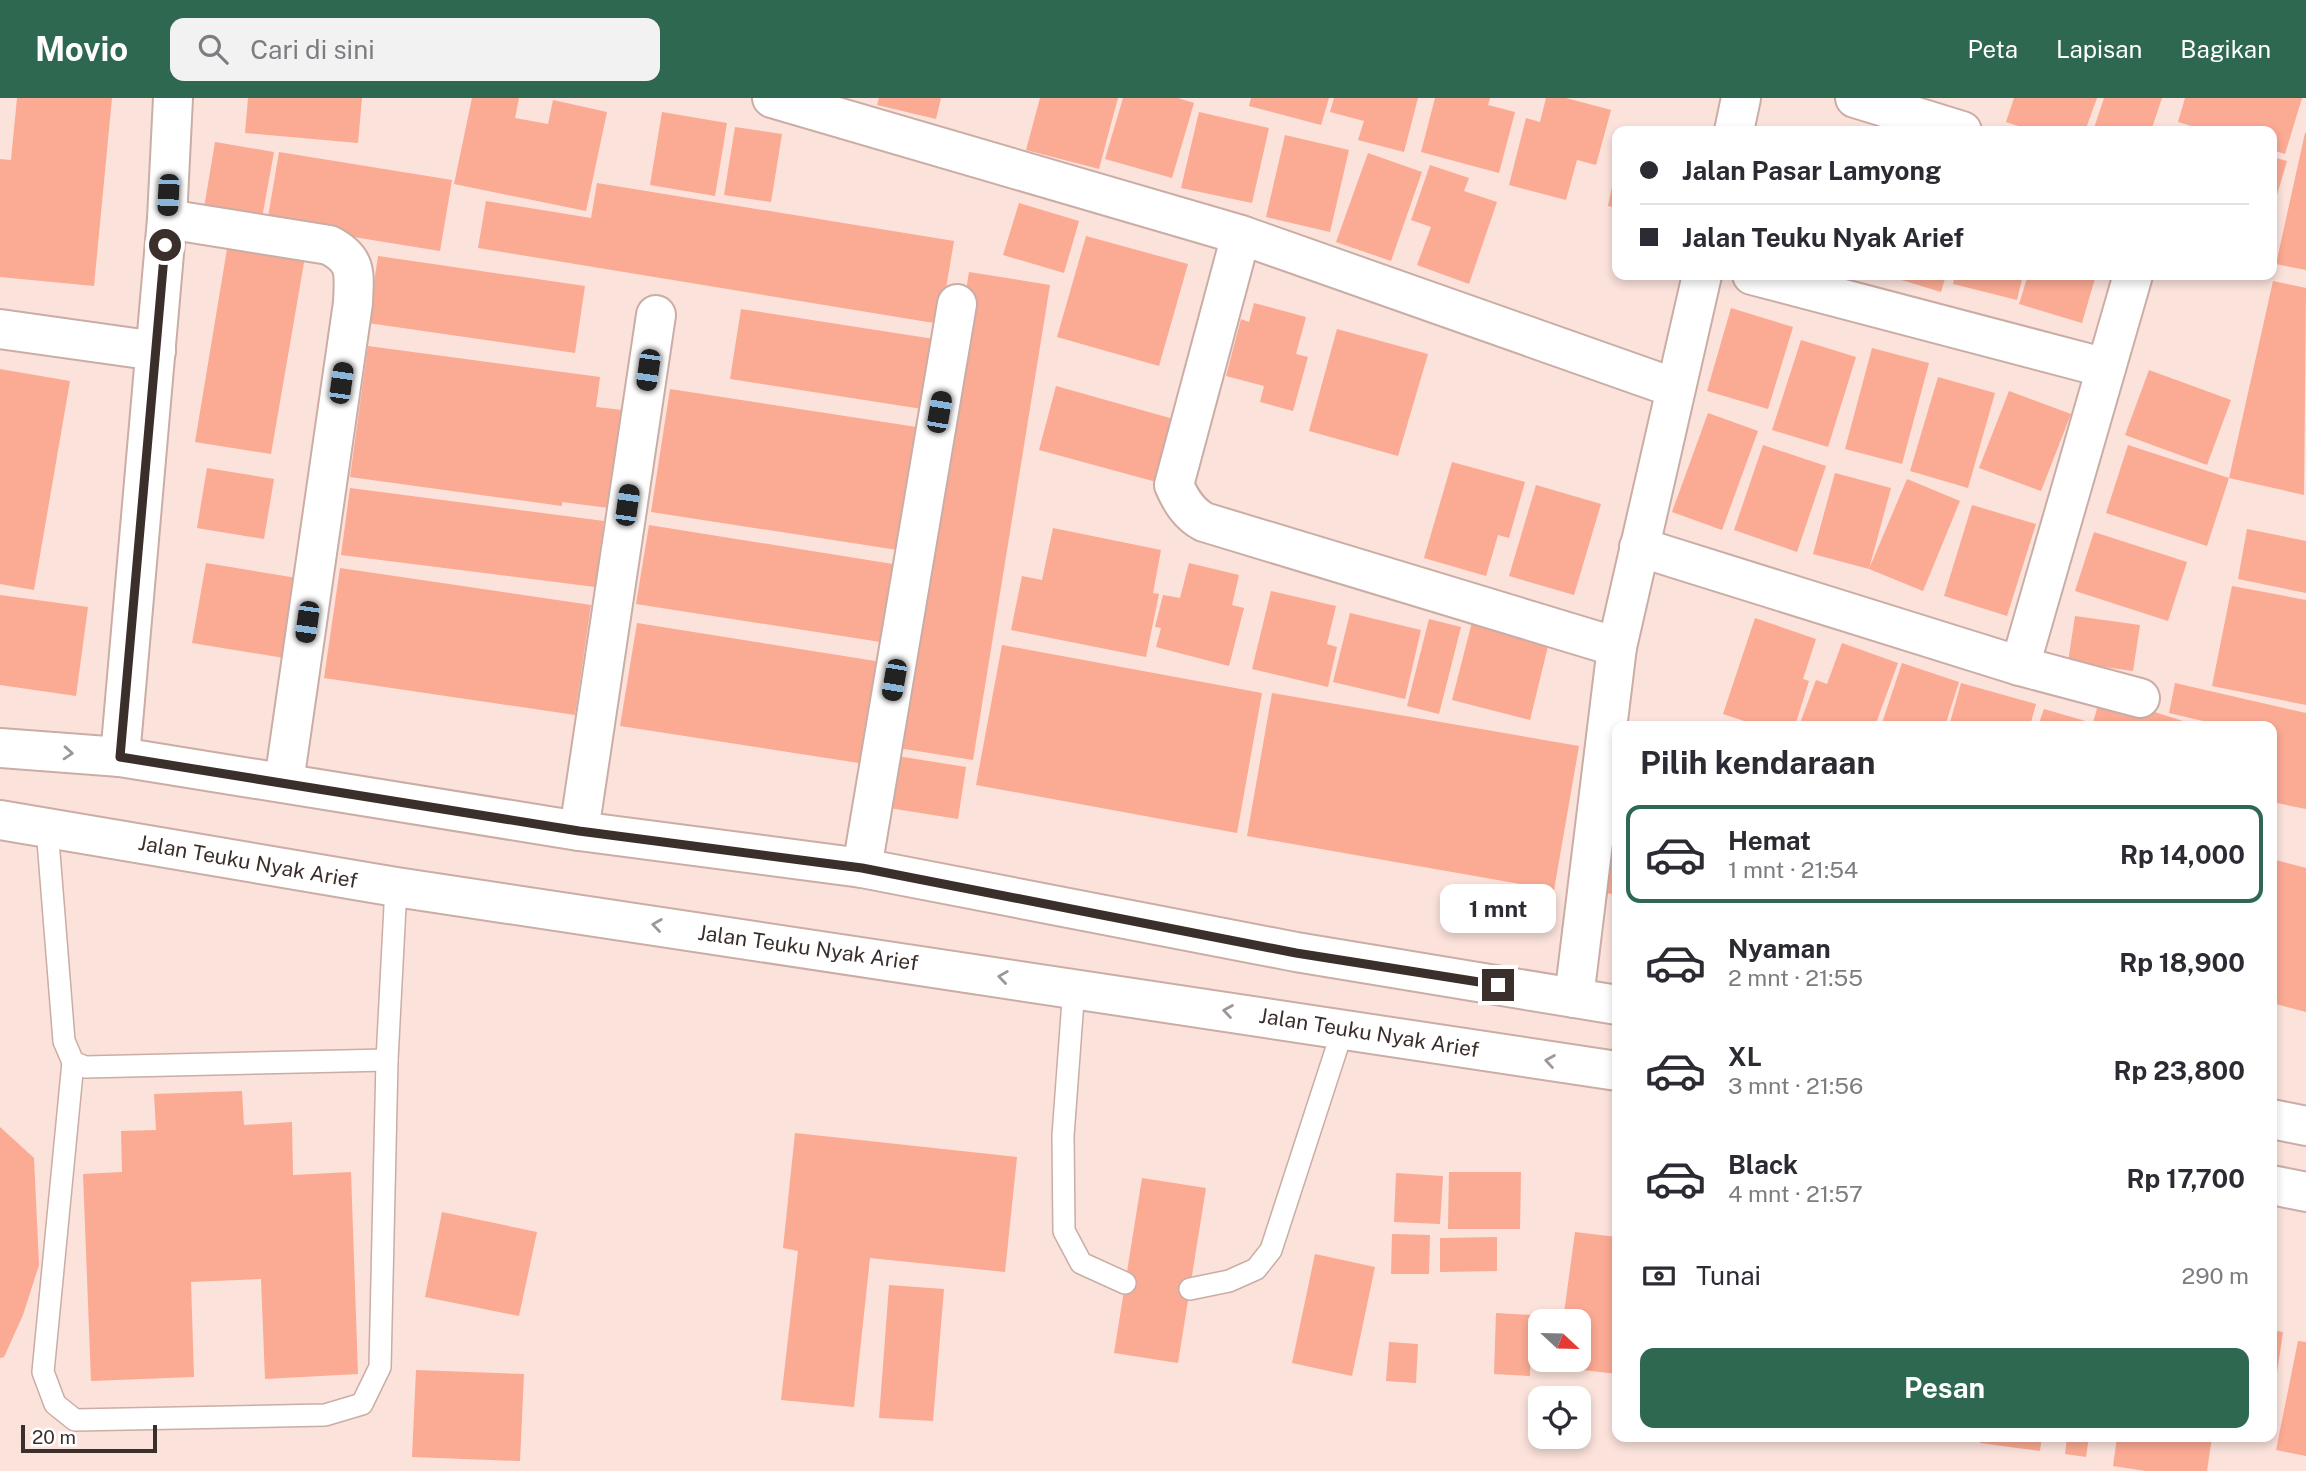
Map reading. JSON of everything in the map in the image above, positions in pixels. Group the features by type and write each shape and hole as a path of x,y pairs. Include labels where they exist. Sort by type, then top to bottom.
{"street":[{"path":"120,757 167,219 173,98"},
{"path":"772,98 1241,235 1675,388"},
{"path":"1735,126 1741,98"},
{"path":"1855,98 1946,126"},
{"path":"167,219 329,245 342,251 354,268 353,303 284,782"},
{"path":"1241,235 1174,485 1181,500 1196,518 1617,647"},
{"path":"1574,998 1617,647 1701,280"},
{"path":"1771,280 2106,368"},
{"path":"2020,666 2132,280"},
{"path":"862,868 957,304"},
{"path":"579,831 656,316"},
{"path":"0,329 156,351"},
{"path":"1639,547 2020,666 2140,698"},
{"path":"0,748 120,757 579,831 862,868 1296,953 1612,1004"},
{"name":"Jalan Teuku Nyak Arief","path":"0,820 396,887 1074,987 1612,1070"},
{"path":"2277,1120 2306,1126"},
{"path":"2277,1186 2306,1192"}],"lane":[{"path":"47,828 64,1041 73,1062 43,1373 55,1404 75,1420 325,1415 362,1404 380,1367 387,1060 396,887"},
{"path":"1074,987 1063,1136 1064,1231 1081,1263 1125,1283"},
{"path":"1190,1289 1229,1281 1256,1269 1270,1250 1343,1029"},
{"path":"73,1062 85,1067 387,1060"}],"building":[{"path":"17,98 112,98 94,286 0,277 0,159 11,160"},
{"path":"248,98 362,98 358,143 245,133"},
{"path":"472,98 519,98 515,118 548,124 553,100 607,112 586,211 454,184"},
{"path":"879,98 941,98 936,119 877,105"},
{"path":"1040,98 1118,98 1099,169 1026,150"},
{"path":"1123,98 1178,98 1194,103 1172,178 1105,159"},
{"path":"1251,98 1329,98 1321,125 1249,106"},
{"path":"1334,98 1418,98 1404,152 1358,140 1364,121 1330,112"},
{"path":"1435,98 1490,98 1488,105 1515,112 1499,173 1421,152"},
{"path":"1546,98 1566,98 1611,110 1596,165 1577,160 1566,200 1509,185 1526,118 1540,122"},
{"path":"2014,98 2097,98 2087,126 2018,126 2006,122"},
{"path":"2104,98 2162,98 2153,126 2095,126"},
{"path":"2185,98 2302,98 2285,154 2277,152 2277,126 2192,126 2178,122"},
{"path":"662,112 727,123 715,196 650,185"},
{"path":"1199,112 1269,128 1252,203 1181,188"},
{"path":"735,127 782,134 771,202 724,195"},
{"path":"2306,133 2306,270 2277,264"},
{"path":"1285,135 1349,150 1330,232 1266,217"},
{"path":"215,142 274,152 262,218 204,208"},
{"path":"279,152 452,180 440,251 267,223"},
{"path":"1368,153 1422,172 1391,261 1336,242"},
{"path":"2277,158 2287,161 2277,195"},
{"path":"1430,165 1469,178 1464,191 1497,202 1469,284 1417,265 1431,227 1411,220"},
{"path":"597,183 954,241 940,324 478,248 486,201 591,218"},
{"path":"1612,187 1612,207 1608,206"},
{"path":"1019,203 1079,221 1064,273 1003,255"},
{"path":"1086,236 1188,264 1159,366 1057,337"},
{"path":"229,237 306,251 271,454 195,442"},
{"path":"378,256 585,286 575,353 368,323"},
{"path":"969,272 1050,285 973,760 892,747"},
{"path":"1901,280 1945,280 1941,292"},
{"path":"1954,280 2022,280 2017,300 1953,284"},
{"path":"2026,280 2095,280 2082,323 2019,304"},
{"path":"2273,281 2306,288 2304,495 2229,478"},
{"path":"1254,303 1306,317 1296,354 1308,357 1293,411 1260,402 1264,386 1226,376 1241,319 1249,322"},
{"path":"1731,308 1793,327 1768,409 1707,391"},
{"path":"741,309 934,339 922,409 730,379"},
{"path":"1337,329 1428,354 1398,456 1309,431"},
{"path":"1801,340 1856,357 1828,447 1772,430"},
{"path":"368,346 600,377 596,407 623,410 609,508 562,502 562,506 350,477"},
{"path":"1872,348 1929,363 1902,464 1845,449"},
{"path":"0,369 70,381 34,590 0,584"},
{"path":"2149,370 2231,400 2207,465 2125,435"},
{"path":"1938,377 1995,393 1968,488 1910,471"},
{"path":"1056,386 1177,420 1160,483 1039,450"},
{"path":"670,389 923,428 904,551 651,512"},
{"path":"2009,391 2071,414 2041,491 1979,468"},
{"path":"1708,413 1758,431 1722,530 1672,512"},
{"path":"1763,445 1826,466 1797,552 1734,530"},
{"path":"2128,445 2229,478 2207,546 2106,513"},
{"path":"1452,462 1525,482 1509,538 1498,535 1486,576 1424,558"},
{"path":"207,468 274,479 264,539 197,528"},
{"path":"1835,473 1891,488 1869,569 1813,554"},
{"path":"1907,479 1960,501 1923,591 1869,569"},
{"path":"1536,485 1601,504 1574,595 1509,576"},
{"path":"350,488 604,521 595,587 341,555"},
{"path":"1972,505 2036,524 2007,616 1944,596"},
{"path":"649,525 899,565 887,643 636,604"},
{"path":"1053,528 1161,550 1153,593 1159,594 1146,657 1011,630 1022,576 1042,580"},
{"path":"2247,529 2306,541 2306,593 2238,579"},
{"path":"2094,532 2187,562 2168,621 2075,591"},
{"path":"206,563 303,579 290,659 192,643"},
{"path":"1189,563 1239,575 1232,605 1244,608 1229,666 1156,647 1161,628 1155,627 1163,595 1180,598"},
{"path":"340,568 591,605 575,715 324,678"},
{"path":"2232,586 2306,600 2306,705 2212,686"},
{"path":"1271,591 1336,606 1327,644 1337,647 1328,687 1252,669"},
{"path":"0,595 88,607 76,696 0,685"},
{"path":"1350,613 1421,630 1405,699 1333,682"},
{"path":"2075,616 2140,625 2133,671 2068,662"},
{"path":"1755,618 1816,639 1803,679 1809,681 1797,721 1744,721 1723,714"},
{"path":"1429,619 1461,627 1439,714 1407,706"},
{"path":"1472,622 1549,642 1530,720 1452,700"},
{"path":"637,623 888,663 872,765 620,726"},
{"path":"1842,643 1898,663 1877,721 1801,721 1816,680 1827,684"},
{"path":"1002,645 1262,693 1237,833 976,785"},
{"path":"1902,663 1959,682 1947,721 1883,721"},
{"path":"1961,683 2036,704 2031,721 1950,721"},
{"path":"2175,683 2306,713 2306,809 2277,803 2277,721 2203,721 2169,713"},
{"path":"1272,693 1579,746 1554,890 1247,836"},
{"path":"2101,695 2183,721 2093,721"},
{"path":"2044,709 2086,721 2040,721"},
{"path":"897,756 966,767 958,819 889,808"},
{"path":"1612,858 1612,894 1606,893"},
{"path":"2277,860 2306,868 2306,1012 2277,1004"},
{"path":"242,1091 244,1125 292,1122 293,1175 351,1172 358,1374 265,1379 261,1279 191,1282 194,1377 91,1381 83,1174 122,1172 121,1131 156,1130 154,1094"},
{"path":"0,1127 34,1158 39,1265 23,1315 4,1357 0,1358"},
{"path":"795,1133 1017,1157 1005,1272 870,1258 854,1407 781,1400 798,1251 783,1248"},
{"path":"1449,1172 1521,1172 1520,1229 1448,1229"},
{"path":"1396,1173 1443,1176 1440,1224 1394,1222"},
{"path":"1142,1178 1206,1188 1178,1363 1114,1353"},
{"path":"442,1212 537,1232 519,1316 425,1297"},
{"path":"1575,1232 1612,1236 1612,1373 1591,1371 1591,1309 1565,1309"},
{"path":"1392,1234 1430,1235 1429,1274 1391,1274"},
{"path":"1497,1237 1497,1271 1440,1272 1440,1238"},
{"path":"1315,1254 1375,1267 1352,1376 1292,1363"},
{"path":"889,1285 944,1289 933,1421 879,1418"},
{"path":"1496,1313 1528,1315 1530,1376 1494,1374"},
{"path":"2277,1331 2283,1332 2277,1373"},
{"path":"2298,1341 2306,1342 2306,1456 2276,1450"},
{"path":"1389,1342 1418,1344 1416,1383 1386,1381"},
{"path":"416,1370 524,1374 520,1461 412,1457"},
{"path":"1980,1442 2041,1442 2040,1451"},
{"path":"2066,1442 2088,1442 2086,1457 2065,1454"},
{"path":"2116,1442 2211,1442 2207,1471 2146,1471 2113,1466"}],"route":[{"path":"165,245 143,520 120,757 579,831 862,868 1296,953 1498,985"}]}
